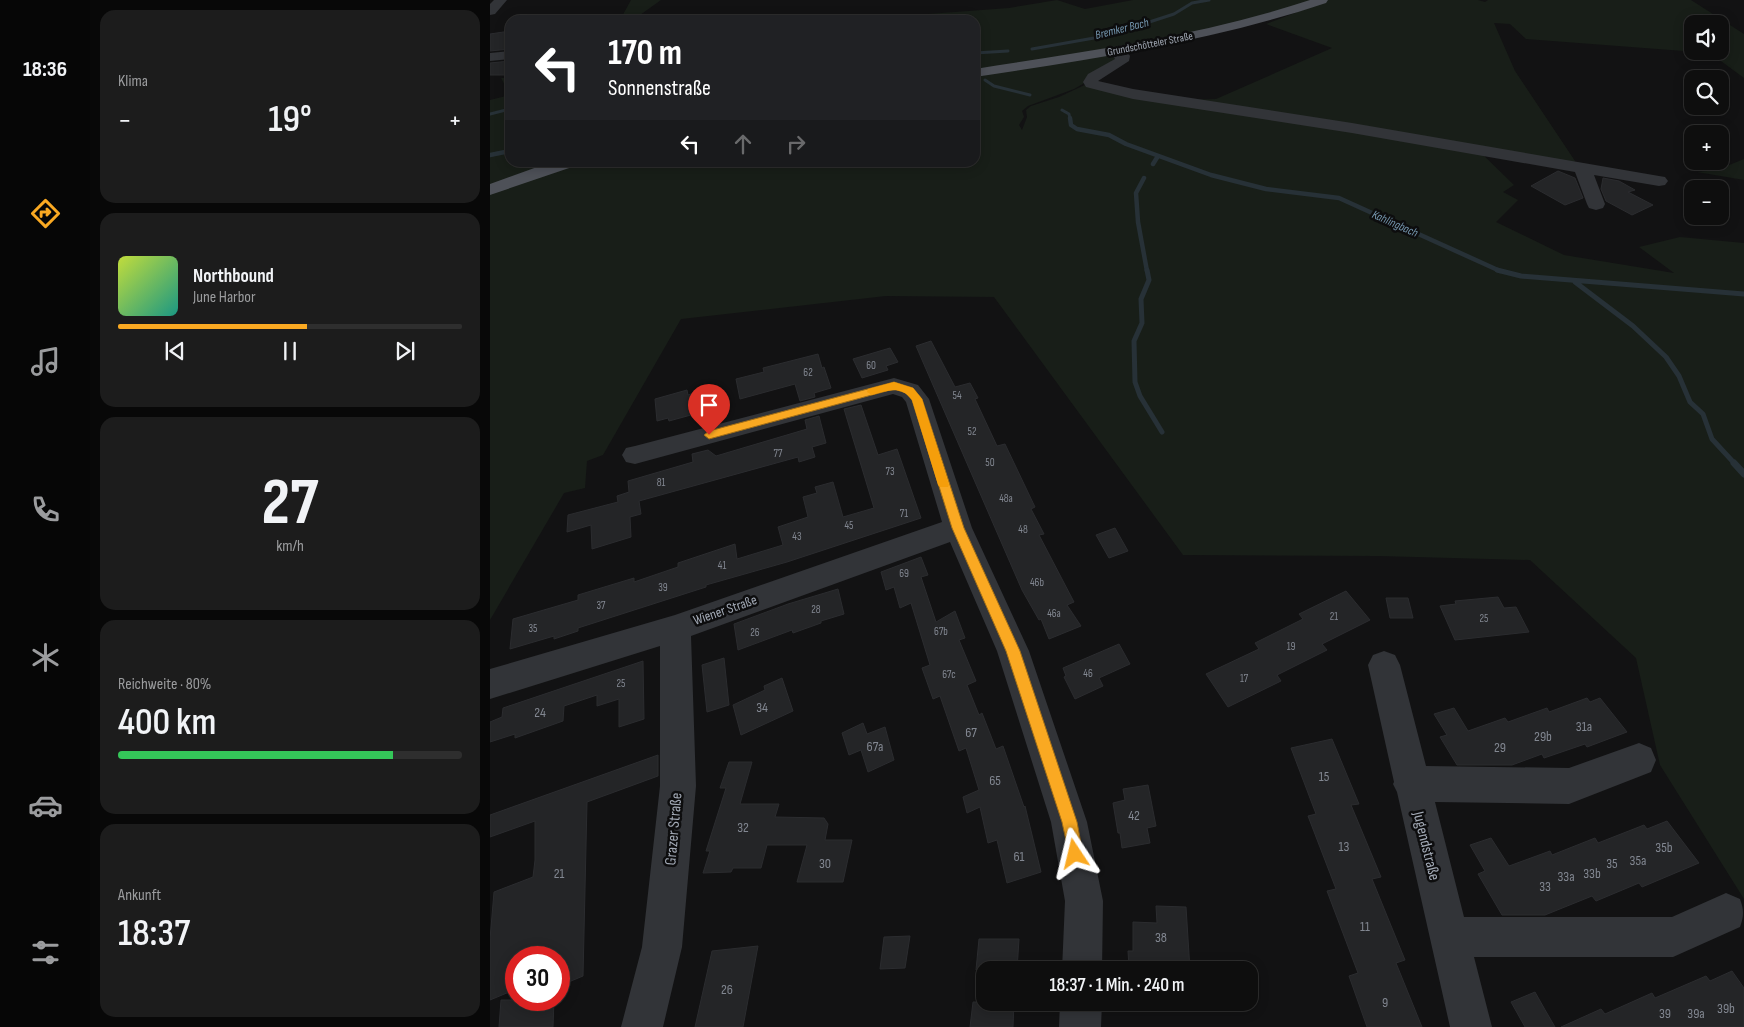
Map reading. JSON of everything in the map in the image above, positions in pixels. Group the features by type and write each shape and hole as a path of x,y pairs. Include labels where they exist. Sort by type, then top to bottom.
{"main road":[{"name":"Grundschötteler Straße","path":"980,72 1118,51 1218,31 1270,18 1322,0"},
{"path":"490,190 555,167"}],"street":[{"path":"490,11 501,0"},
{"path":"1118,51 1123,56 1122,61 1093,77 1090,82 1091,84 1133,94 1352,128 1658,181"},
{"path":"490,57 505,56"},
{"path":"1582,168 1596,204"},
{"path":"635,455 894,386 910,391 917,399 958,528 1013,651 1069,822 1084,902 1082,961"},
{"name":"Wiener Straße","path":"490,684 675,628 958,528"},
{"name":"Grazer Straße","path":"642,1027 662,947 677,804 675,628"},
{"name":"Jugendstraße","path":"1384,665 1411,784 1471,1027"},
{"path":"1411,784 1569,786 1639,760"},
{"path":"1449,937 1673,937 1726,913"},
{"path":"1080,1027 1081,1011"}],"shaded area":[{"path":"631,0 661,0 640,15 623,15"},
{"path":"1057,0 1085,9 1133,0 1322,0 1269,18 980,72 980,15 914,15 1009,8"},
{"path":"1328,0 1478,0 1485,2 1488,0 1691,0 1714,15 1684,15 1684,51 1526,39 1510,24 1494,23 1515,71 1575,161 1573,164 1187,100 1216,99 1332,48 1266,24"},
{"path":"1729,24 1744,34 1744,78 1720,60 1729,60"},
{"path":"1117,53 1121,56 1088,81 1074,89 1028,106 1022,111 1024,117 1019,125 1022,130 1027,117 1026,110 1031,106 1059,97 1089,83 1478,150 1514,185 1503,192 1518,200 1496,222 1564,255 1674,273 1639,247 1680,237 1744,243 1744,899 1660,765 1636,658 1530,560 1378,556 1183,555 994,297 886,296 681,319 603,455 587,461 585,488 564,493 490,620 490,100 505,96 505,167 980,167 980,74"},
{"path":"1744,159 1744,180 1697,172 1729,170 1729,165"}],"building":[{"path":"505,32 505,50 490,51 490,34"},
{"path":"505,62 505,75 490,75 490,63"},
{"path":"1558,171 1575,178 1583,198 1565,205 1531,186"},
{"path":"1603,178 1619,181 1635,190 1628,192 1653,205 1632,215 1606,201 1601,189"},
{"path":"931,341 955,387 970,383 978,398 975,399 997,446 1005,444 1035,507 1031,509 1044,534 1039,535 1074,602 1067,605 1081,626 1049,639 1041,619 1039,620 1022,590 916,346"},
{"path":"890,348 898,362 886,366 888,370 862,378 853,359"},
{"path":"818,354 831,388 814,393 815,397 800,401 795,384 740,399 736,379 764,372 763,368"},
{"path":"687,390 688,395 701,391 704,409 701,410 702,412 669,421 668,418 657,421 655,399"},
{"path":"861,405 878,455 897,449 921,518 787,562 706,585 706,587 578,628 578,631 554,639 554,636 510,649 513,619 578,600 578,595 634,578 634,582 678,567 678,563 735,544 737,559 783,545 778,527 808,517 803,497 817,493 815,487 833,482 843,517 874,508 844,409"},
{"path":"819,416 826,443 812,447 815,457 799,462 798,457 639,501 641,514 630,517 631,537 592,549 591,525 567,532 568,515 618,502 617,496 629,492 628,481 693,462 692,454 708,450 716,456 807,429 805,420"},
{"path":"1115,528 1128,551 1109,558 1096,535"},
{"path":"921,557 928,575 921,577 936,622 955,611 965,638 959,640 976,681 967,685 979,715 982,713 996,749 1003,746 1025,806 1041,872 1007,883 997,840 988,843 980,807 967,813 963,797 979,790 966,748 959,751 940,696 933,699 922,668 930,665 911,603 900,608 894,587 886,590 881,572"},
{"path":"838,589 844,614 793,633 792,630 738,650 734,624 788,604"},
{"path":"1346,591 1370,620 1322,644 1327,650 1277,675 1281,681 1228,707 1206,674 1259,649 1255,643 1303,619 1299,614"},
{"path":"1498,597 1504,608 1516,607 1529,632 1455,640 1440,606 1456,604 1455,601"},
{"path":"1386,598 1408,598 1413,618 1390,618"},
{"path":"1119,644 1130,664 1099,678 1103,686 1075,699 1064,677 1066,676 1063,668"},
{"path":"724,658 729,705 707,712 702,665"},
{"path":"643,661 644,719 619,727 619,699 597,706 597,695 564,706 563,721 515,738 515,734 490,742 490,722 502,717 503,708"},
{"path":"782,678 793,711 741,735 733,705 765,690 764,686"},
{"path":"1587,698 1590,702 1600,698 1627,732 1587,747 1585,744 1544,758 1542,754 1512,765 1457,765 1440,737 1447,735 1434,714 1454,708 1468,731 1505,718 1508,722 1547,708 1549,712"},
{"path":"863,723 867,734 885,727 894,760 868,772 861,750 849,755 842,733"},
{"path":"1332,739 1359,804 1351,805 1381,877 1372,879 1405,960 1396,963 1422,1027 1367,1027 1349,976 1358,973 1327,891 1336,889 1308,816 1316,814 1291,748"},
{"path":"658,755 658,776 587,802 583,976 570,981 570,946 505,946 505,994 490,1000 490,939 494,892 533,877 535,821 490,837 490,815"},
{"path":"729,762 752,762 740,804 779,804 775,817 824,818 828,824 825,840 852,840 843,882 797,882 807,845 767,845 761,868 733,868 731,872 703,873 710,851 706,851 726,788 720,788"},
{"path":"1148,785 1156,826 1147,828 1150,843 1122,848 1113,803 1125,800 1123,789"},
{"path":"1667,821 1699,863 1642,887 1639,883 1596,901 1592,896 1545,915 1502,915 1478,874 1485,871 1470,845 1491,838 1509,866 1550,851 1552,855 1595,838 1598,843 1644,825 1647,829"},
{"path":"1156,906 1186,907 1189,961 1129,961 1128,951 1133,951 1133,922 1157,923"},
{"path":"910,936 905,968 880,969 884,937"},
{"path":"979,939 1019,939 1018,961 977,961"},
{"path":"758,946 743,1027 695,1027 712,951"},
{"path":"1732,971 1744,988 1744,1027 1561,1027 1601,1009 1605,1014 1652,993 1655,998 1706,976 1710,981"},
{"path":"1535,992 1555,1027 1525,1027 1511,1002"},
{"path":"501,1000 505,1000 505,1011 554,1011 553,1027 499,1027"},
{"path":"973,1002 976,1002 976,1011 1014,1011 1013,1027 970,1027"}],"waterway":[{"name":"Bremker Bach","path":"1032,49 1094,38 1134,27 1174,14 1192,3 1209,0"},
{"name":"Bremker Bach","path":"980,53 1008,51"},
{"path":"985,80 994,86 1030,95"},
{"path":"490,114 505,110"},
{"name":"Kahlingbach","path":"1062,110 1069,114 1070,119"},
{"name":"Kahlingbach","path":"1070,118 1071,125 1077,129 1109,135 1126,144 1211,175 1266,189 1339,198 1499,270"},
{"name":"Bremker Bach","path":"490,155 505,152"},
{"path":"1153,164 1158,156"},
{"path":"1144,178 1136,193 1138,222 1147,271"},
{"path":"1147,270 1149,280 1141,299 1142,323 1134,341 1135,382 1140,396 1162,432"},
{"name":"Kahlingbach","path":"1499,270 1521,276 1744,294"},
{"path":"1575,282 1633,326 1666,357 1679,376 1690,402 1703,414 1712,439 1736,465"},
{"path":"1734,463 1744,474"}],"slow traffic":[{"path":"872,392 894,386 902,387 910,391 917,399 944,485"}],"route":[{"path":"709,435 894,386 910,391 917,399 958,528 1013,651 1069,822 1075,854"}]}
